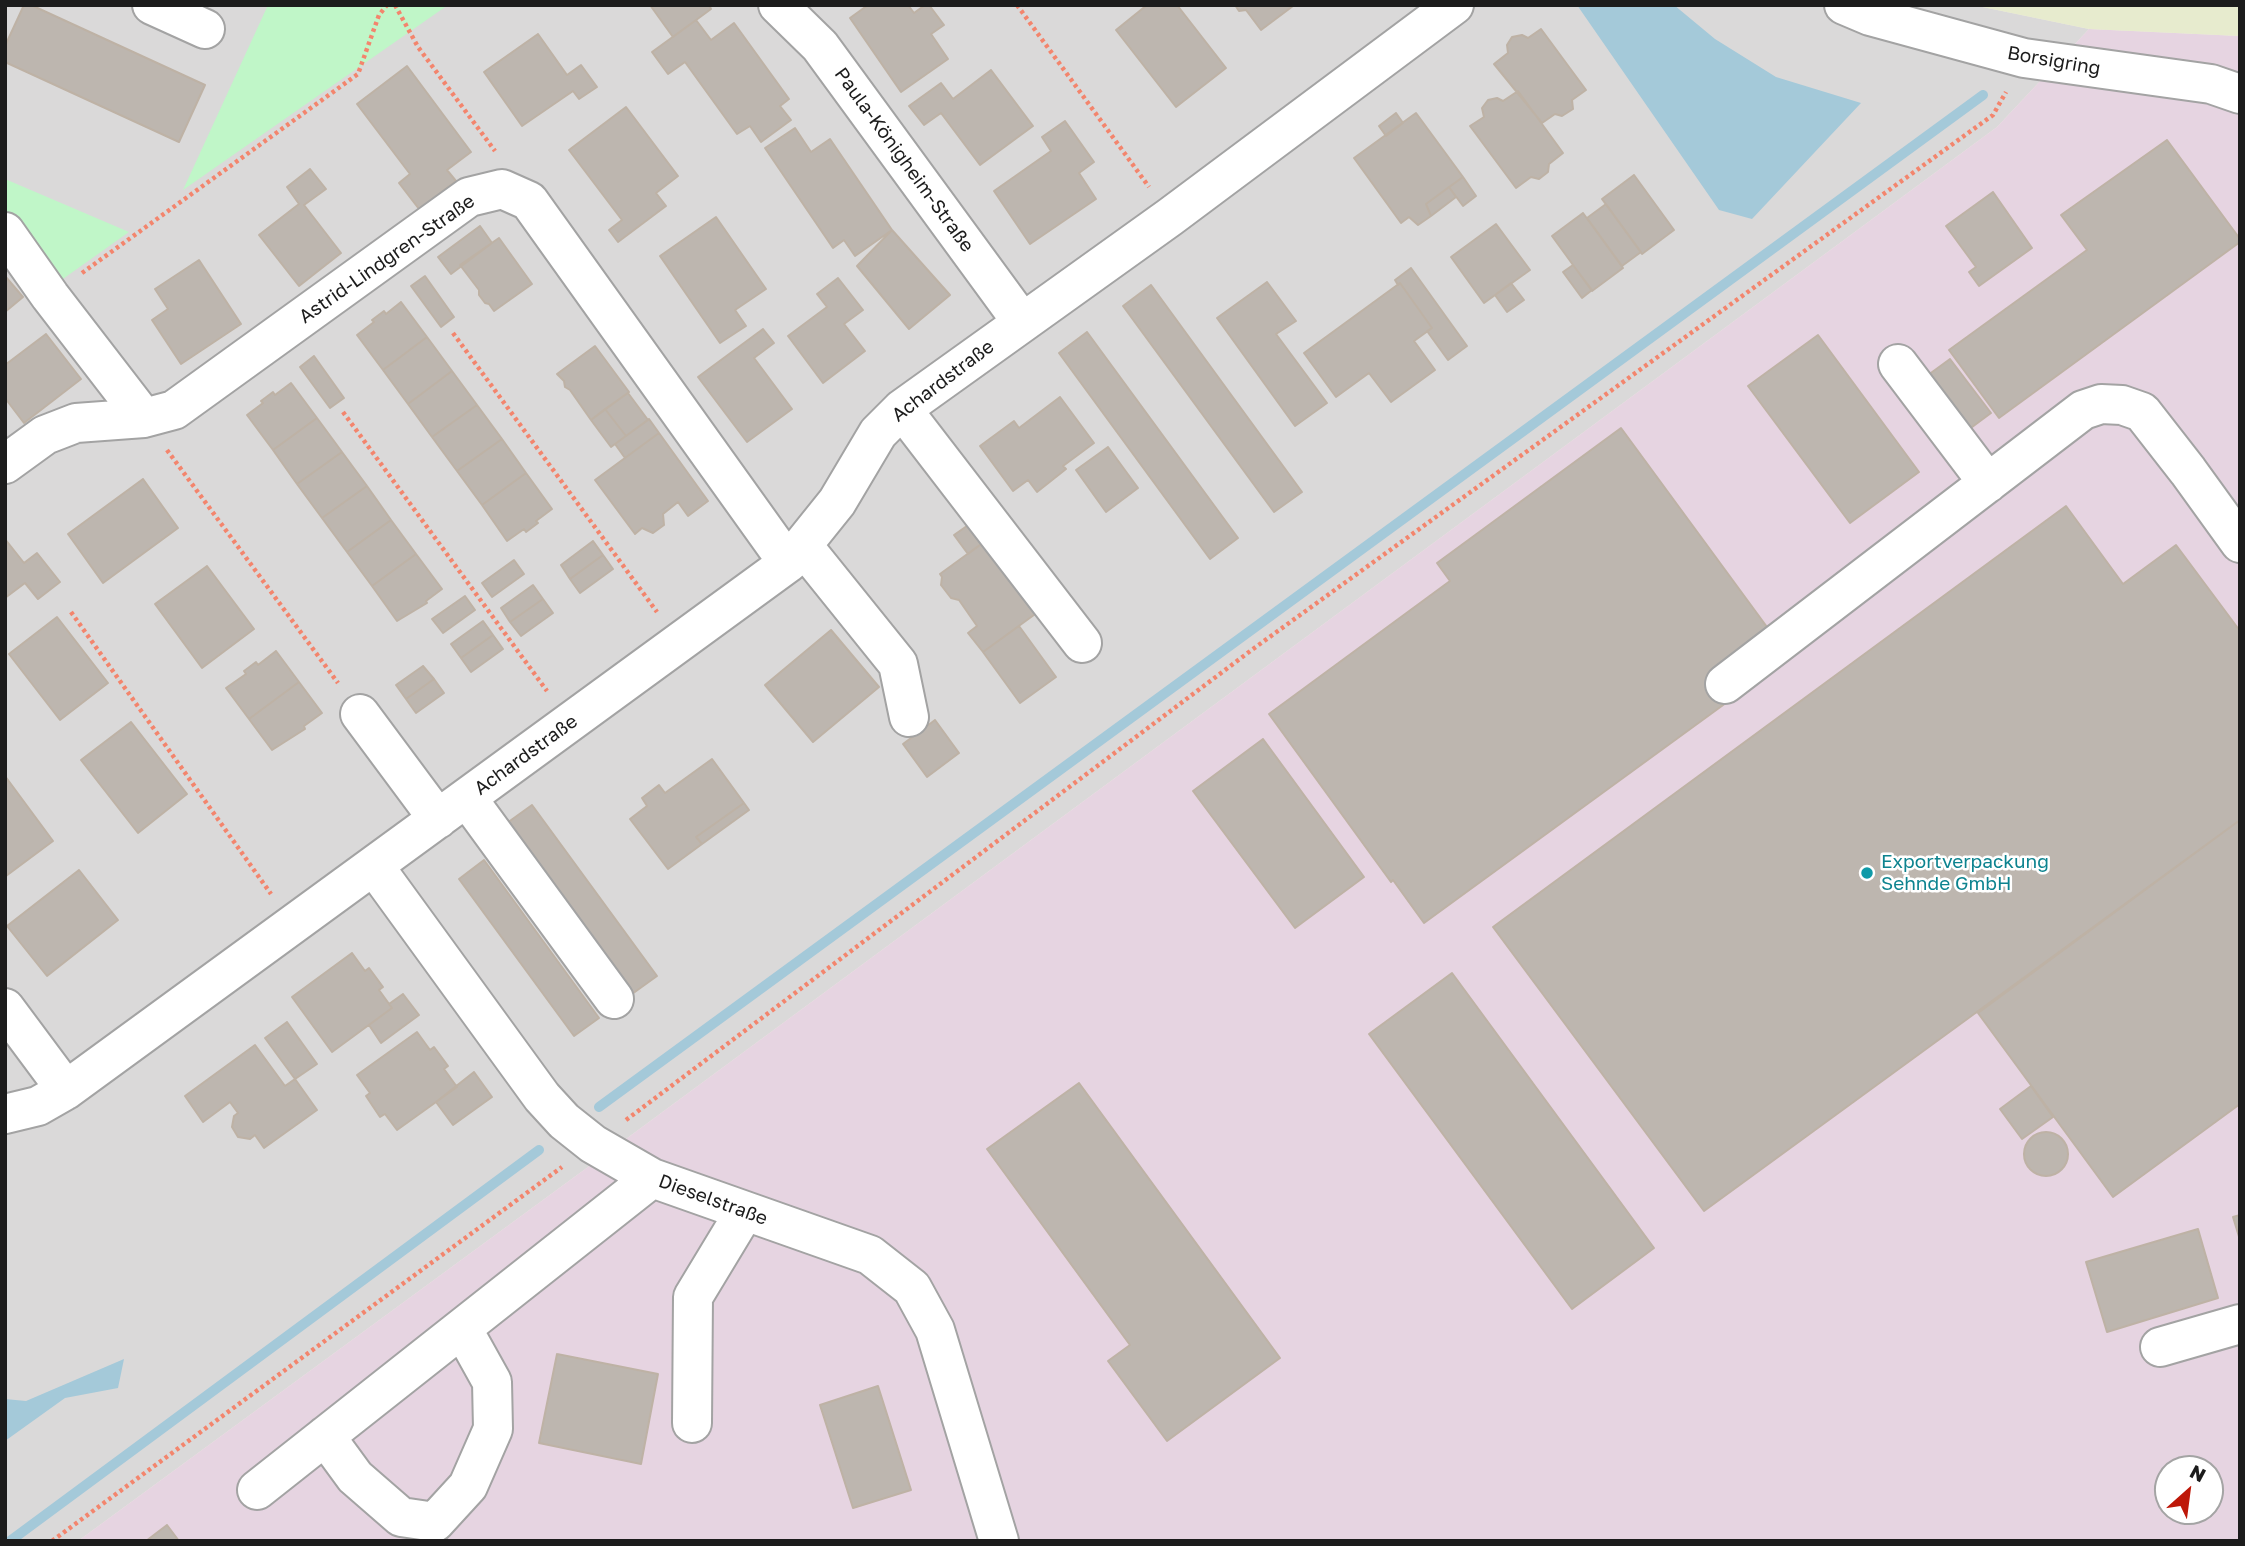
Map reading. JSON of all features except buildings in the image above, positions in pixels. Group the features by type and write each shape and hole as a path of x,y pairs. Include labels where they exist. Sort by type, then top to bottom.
{"street":[{"path":"152,5 205,29"},
{"name":"Paula-Königheim-Straße","path":"778,5 820,46 1023,322"},
{"name":"Achardstraße","path":"5,1114 38,1106 66,1090 453,809 795,555 838,502 878,433 902,408 1170,216 1454,5"},
{"name":"Borsigring","path":"1857,11 2024,58 2211,84 2240,94"},
{"path":"502,189 529,201 795,555 898,664 909,717"},
{"name":"Astrid-Lindgren-Straße","path":"5,464 45,435 76,423 144,418 174,410 469,197 502,189"},
{"path":"5,232 50,296 144,418"},
{"path":"1898,364 1988,483"},
{"path":"1725,684 2083,410 2101,404 2122,405 2142,412 2240,543"},
{"path":"902,408 1082,643"},
{"path":"360,713 453,809 614,999"},
{"name":"Dieselstraße","path":"374,866 542,1097 564,1121 593,1144 652,1178 870,1255 912,1288 935,1330 999,1541"},
{"path":"5,1008 66,1090"},
{"path":"257,1490 652,1178"},
{"path":"692,1423 693,1297 745,1211"},
{"path":"2160,1347 2240,1324"},
{"path":"325,1436 355,1477 401,1517 435,1522 468,1486 492,1429 492,1382 462,1328"}],"path":[{"path":"50,296 358,74 379,15 387,5"},
{"path":"395,5 418,47 498,154 502,189"},
{"path":"1017,5 1170,216"},
{"path":"52,1541 593,1144 1253,649 1993,115 2024,58"},
{"path":"453,333 680,642"},
{"path":"343,412 570,723"},
{"path":"144,418 360,713"},
{"path":"71,612 293,925"}],"shaded area":[{"path":"5,5 1973,5 2089,29 1997,127 78,1541 5,1541"},
{"path":"2089,29 2240,36 2240,1541 78,1541 1997,127"}],"green space":[{"path":"268,5 448,5 183,190"},
{"path":"1973,5 2240,5 2240,36 2089,29"},
{"path":"5,179 129,232 53,286 5,220"}],"water":[{"path":"1577,5 1674,5 1715,39 1776,77 1861,103 1752,219 1719,210"},
{"path":"124,1359 118,1388 65,1398 5,1441 5,1399 26,1401"}],"waterway":[{"path":"599,1107 1983,95"},
{"path":"10,1541 539,1150"}],"place":[{"name":"Exportverpackung Sehnde GmbH","path":"1867,873"}]}
